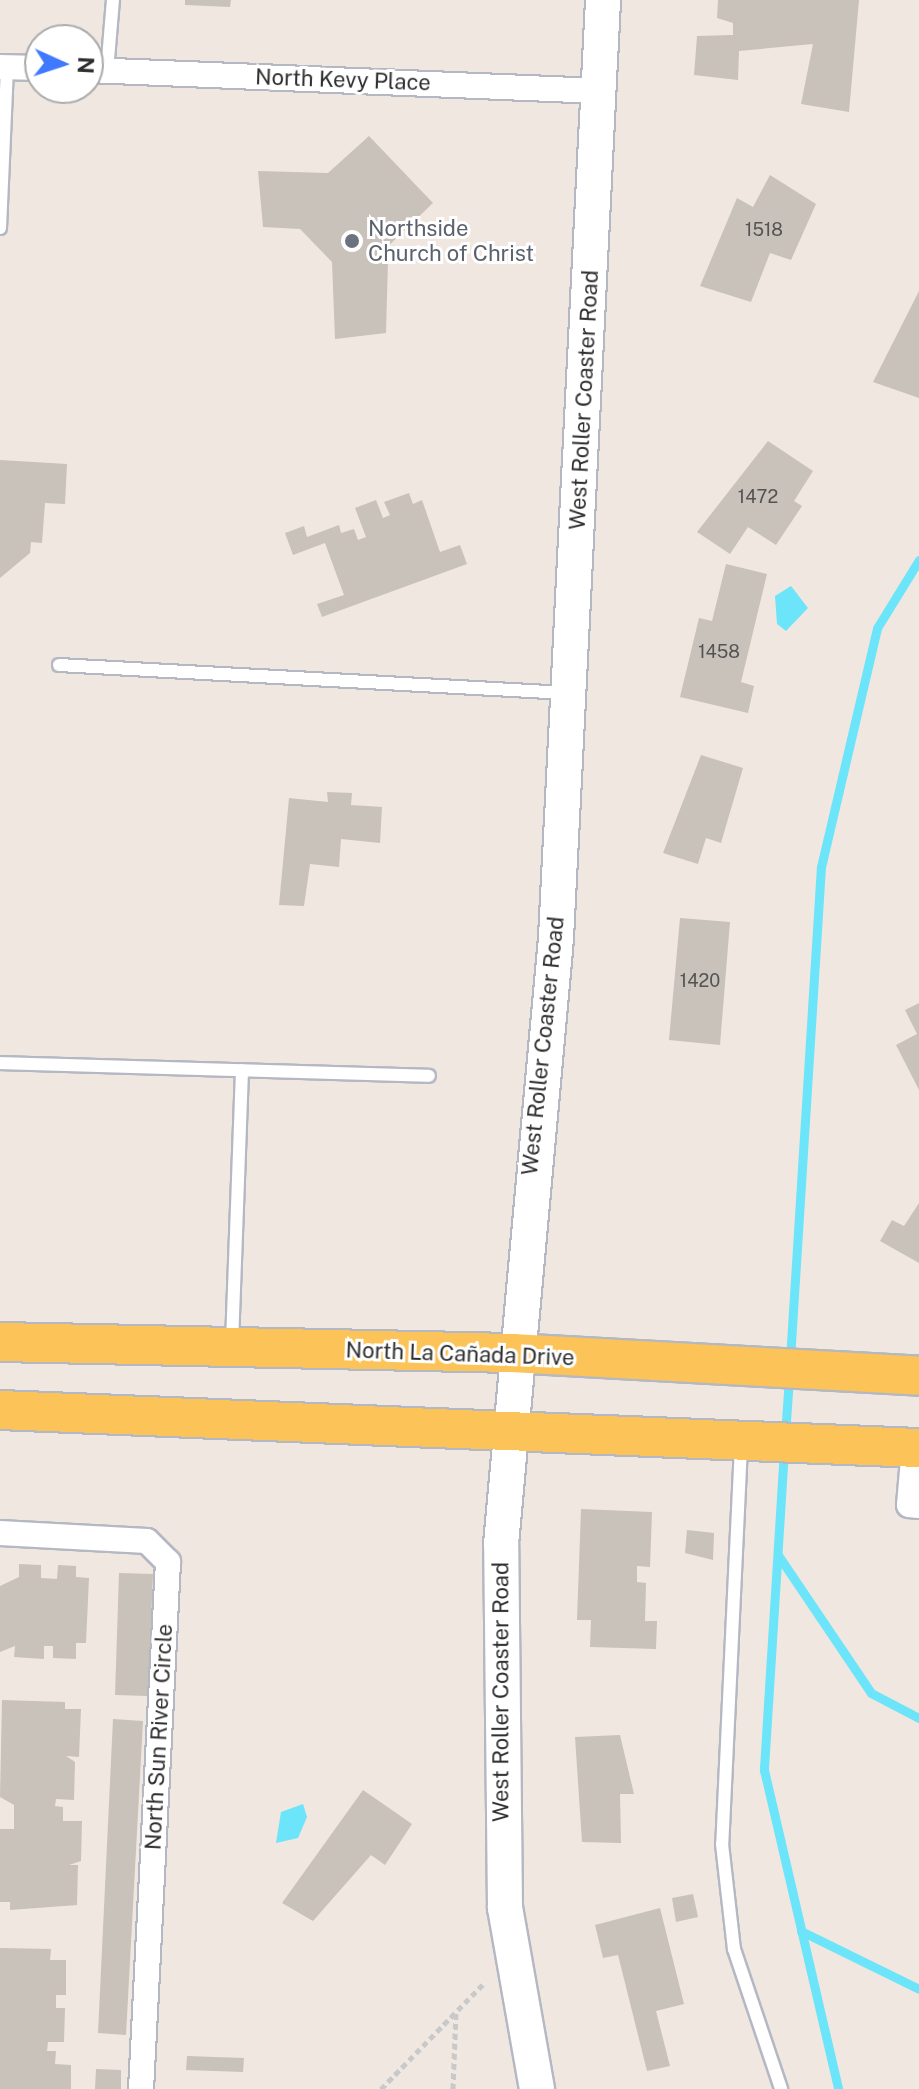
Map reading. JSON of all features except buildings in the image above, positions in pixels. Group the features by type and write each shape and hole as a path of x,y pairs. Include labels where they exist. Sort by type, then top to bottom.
{"main road":[{"name":"North La Cañada Drive","path":"0,1342 513,1353 919,1376"},
{"path":"0,1410 507,1426 916,1448"}],"street":[{"name":"West Roller Coaster Road","path":"537,2089 514,1977 500,1808 507,1426 556,938 603,0"},
{"path":"4,67 24,68"},
{"name":"North Kevy Place","path":"104,71 599,91"},
{"path":"916,1448 909,1505 919,1506"},
{"name":"North Sun River Circle","path":"0,1533 147,1541 168,1562 141,2089"}],"lane":[{"path":"104,43 113,0"},
{"path":"0,228 4,67"},
{"path":"59,665 569,693"},
{"path":"0,1063 429,1076"},
{"path":"232,1347 242,1070"},
{"path":"747,1439 722,1844 734,1949 781,2089"}],"path":[{"path":"381,2089 457,2009 453,2089"}],"water":[{"path":"791,586 808,608 786,631 777,624 775,596"},
{"path":"303,1804 307,1817 298,1838 276,1843 281,1812"}],"waterway":[{"path":"790,1359 821,867 877,628 919,560"},
{"path":"785,1435 789,1378"},
{"path":"784,1450 764,1770 838,2089"},
{"path":"778,1555 871,1693 919,1718"},
{"path":"801,1931 919,1989"}],"place":[{"name":"Northside Church of Christ","path":"352,241"}]}
